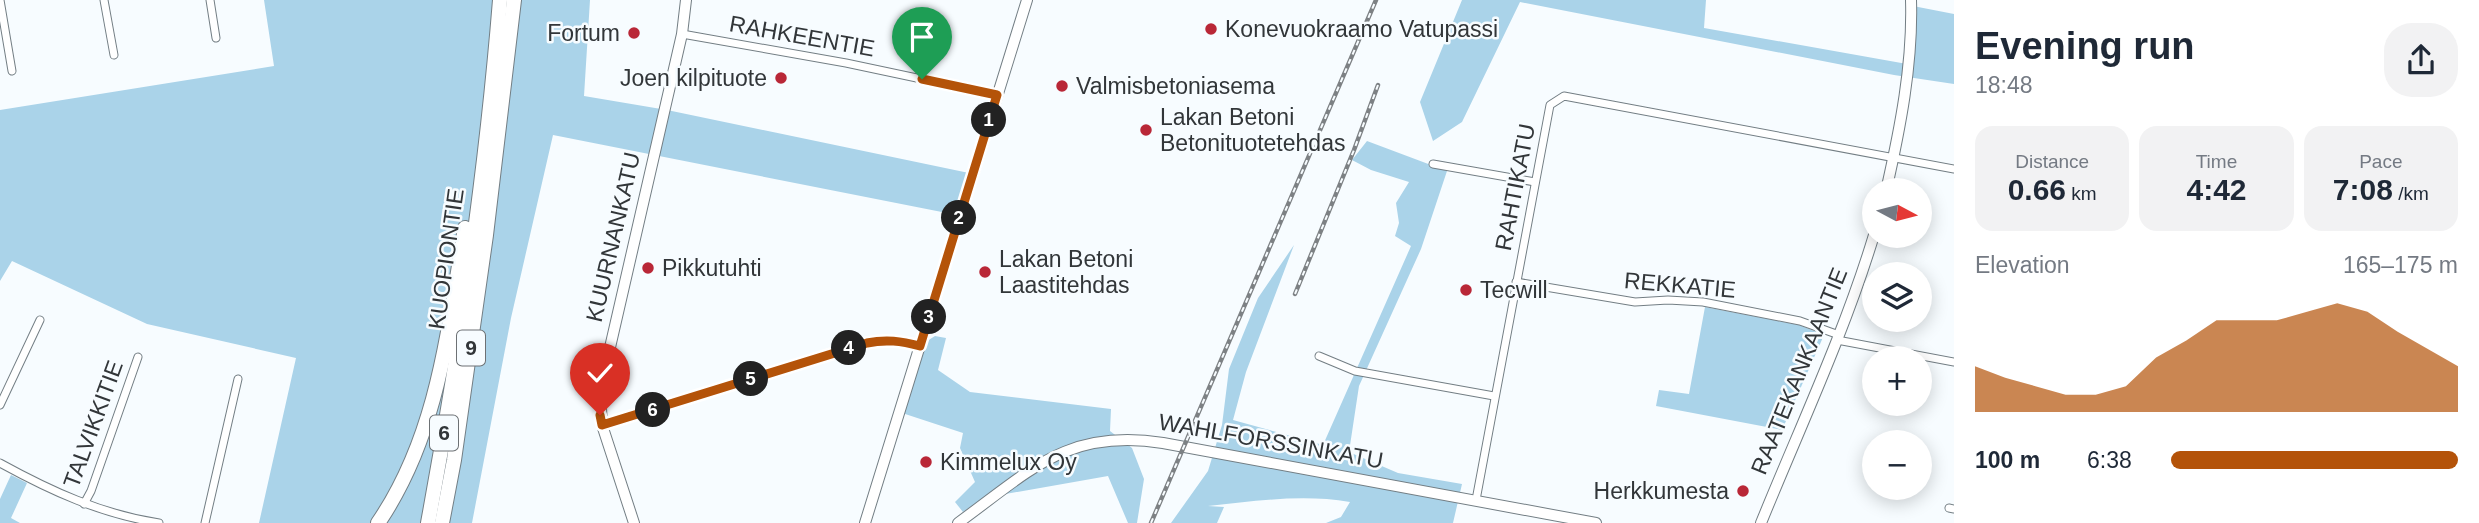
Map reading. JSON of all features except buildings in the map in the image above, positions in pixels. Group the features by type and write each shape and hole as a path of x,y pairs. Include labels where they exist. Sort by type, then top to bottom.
{"highway":[{"name":"KUOPIONTIE","path":"428,523 458,342 500,0"},
{"name":"KUOPIONTIE","path":"444,523 486,235 514,0"},
{"path":"378,523 405,475 436,394 472,188 483,155"}],"street":[{"path":"0,0 12,71"},
{"path":"104,0 114,55"},
{"path":"210,0 216,38"},
{"name":"KUURNANKATU","path":"634,523 602,425 599,403 682,34 686,0"},
{"path":"865,523 1027,0"},
{"path":"1889,178 1908,61 1910,0"},
{"name":"RAHKEENTIE","path":"682,34 846,63 997,95"},
{"name":"RAHTIKATU","path":"1476,500 1550,105 1564,96 1954,169"},
{"path":"1433,164 1535,182"},
{"name":"RAATEKANKAANTIE","path":"1761,523 1838,337 1870,248"},
{"name":"REKKATIE","path":"1516,282 1635,302 1703,302 1800,321 1838,337 1954,362"},
{"path":"0,405 40,320"},
{"path":"602,425 867,343 898,340 920,346"},
{"path":"1319,356 1355,371 1494,396"},
{"name":"TALVIKKITIE","path":"84,504 138,357"},
{"path":"205,523 239,379"},
{"name":"WAHLFORSSINKATU","path":"958,523 1043,462 1084,444 1111,439 1163,443 1597,523"},
{"path":"0,463 84,504 118,515 159,523"}],"shaded area":[{"path":"264,0 590,0 584,96 667,110 969,173 957,215 553,135 511,318 472,523 259,523 296,358 147,324 12,261 0,281 0,110 274,66"},
{"path":"1462,0 1706,0 1704,28 1907,64 1913,6 1954,14 1954,84 1894,75 1520,2 1462,122 1433,141 1420,102"},
{"path":"1367,141 1447,171 1421,249 1359,386 1349,452 1398,473 1462,484 1453,523 1326,523 1341,517 1350,502 1297,498 1208,506 1224,507 1217,523 1171,523 1208,471 1222,425 1229,369 1258,298 1294,245 1246,372 1233,420 1323,445 1411,246 1395,236 1399,223 1396,203 1409,182 1371,170 1352,160"},
{"path":"1705,307 1799,325 1824,335 1782,430 1656,406 1659,390 1689,394"},
{"path":"935,336 946,338 938,370 970,392 1111,409 1110,431 1132,448 1144,479 1137,523 1128,523 1108,476 983,498 963,512 955,502 975,482 960,448 963,433 896,411 916,348"},
{"path":"11,475 27,483 11,518 20,523 0,523 0,499"}],"railway":[{"path":"1151,523 1376,0"},
{"path":"1295,294 1378,85"}],"place":[{"name":"Konevuokraamo Vatupassi","path":"1211,29"},
{"name":"Fortum","path":"634,33"},
{"name":"Joen kilpituote","path":"781,78"},
{"name":"Valmisbetoniasema","path":"1062,86"},
{"name":"Lakan Betoni Betonituotetehdas","path":"1146,130"},
{"name":"Pikkutuhti","path":"648,268"},
{"name":"Lakan Betoni Laastitehdas","path":"985,272"},
{"name":"Tecwill","path":"1466,290"},
{"name":"Kimmelux Oy","path":"926,462"},
{"name":"Herkkumesta","path":"1743,491"}],"route":[{"path":"600,415 602,425 867,343 898,340 920,346 997,95 922,79"}]}
